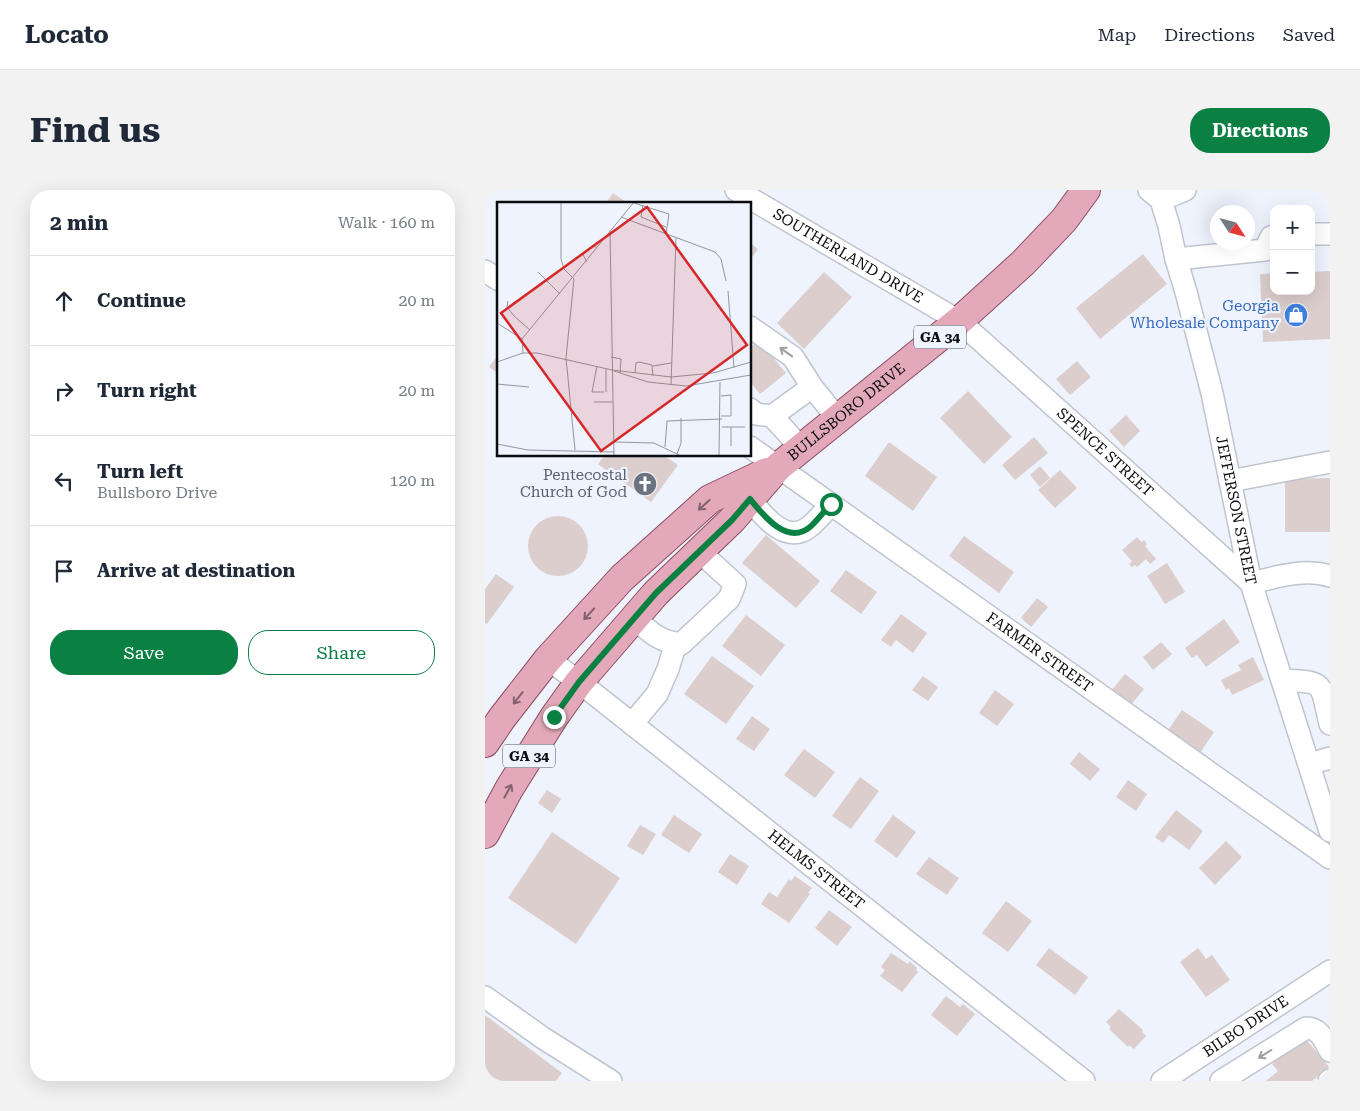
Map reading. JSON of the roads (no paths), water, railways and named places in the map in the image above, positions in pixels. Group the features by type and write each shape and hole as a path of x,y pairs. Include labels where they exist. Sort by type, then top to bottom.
{"main road":[{"name":"BULLSBORO DRIVE","path":"485,834 531,752 579,682 656,593 732,520 745,492 959,321 1044,242 1064,220 1086,190"},
{"name":"BULLSBORO DRIVE","path":"485,743 548,659 622,578 710,499 745,492"}],"street":[{"name":"SOUTHERLAND DRIVE","path":"736,190 959,321"},
{"path":"1155,195 1185,190"},
{"name":"JEFFERSON STREET","path":"1155,195 1169,226 1212,393 1251,583 1330,830"},
{"path":"1315,234 1330,234"},
{"path":"1176,259 1265,250 1270,239"},
{"path":"485,271 497,279"},
{"name":"SPENCE STREET","path":"959,321 1251,583"},
{"path":"751,327 793,357 812,387 838,419"},
{"path":"772,416 812,387"},
{"path":"751,410 756,414 772,416 801,448"},
{"name":"FARMER STREET","path":"751,449 1330,858"},
{"path":"1230,481 1330,462"},
{"path":"745,492 766,519 781,530 795,534 808,528 831,504"},
{"path":"635,618 647,630 668,643 681,644 729,599 735,584 700,552"},
{"path":"1251,583 1290,574 1321,573 1330,576"},
{"path":"632,724 657,694 676,644"},
{"name":"HELMS STREET","path":"548,659 1084,1081"},
{"path":"1281,680 1315,683 1321,688 1330,724"},
{"path":"1309,764 1330,758"},
{"name":"BILBO DRIVE","path":"1166,1080 1330,971"},
{"path":"485,997 543,1038 611,1081"},
{"path":"1221,1081 1306,1028 1313,1028 1319,1032 1326,1044"}],"place":[{"name":"Georgia Wholesale Company","path":"1296,315"},
{"name":"Pentecostal Church of God","path":"645,484"}]}
